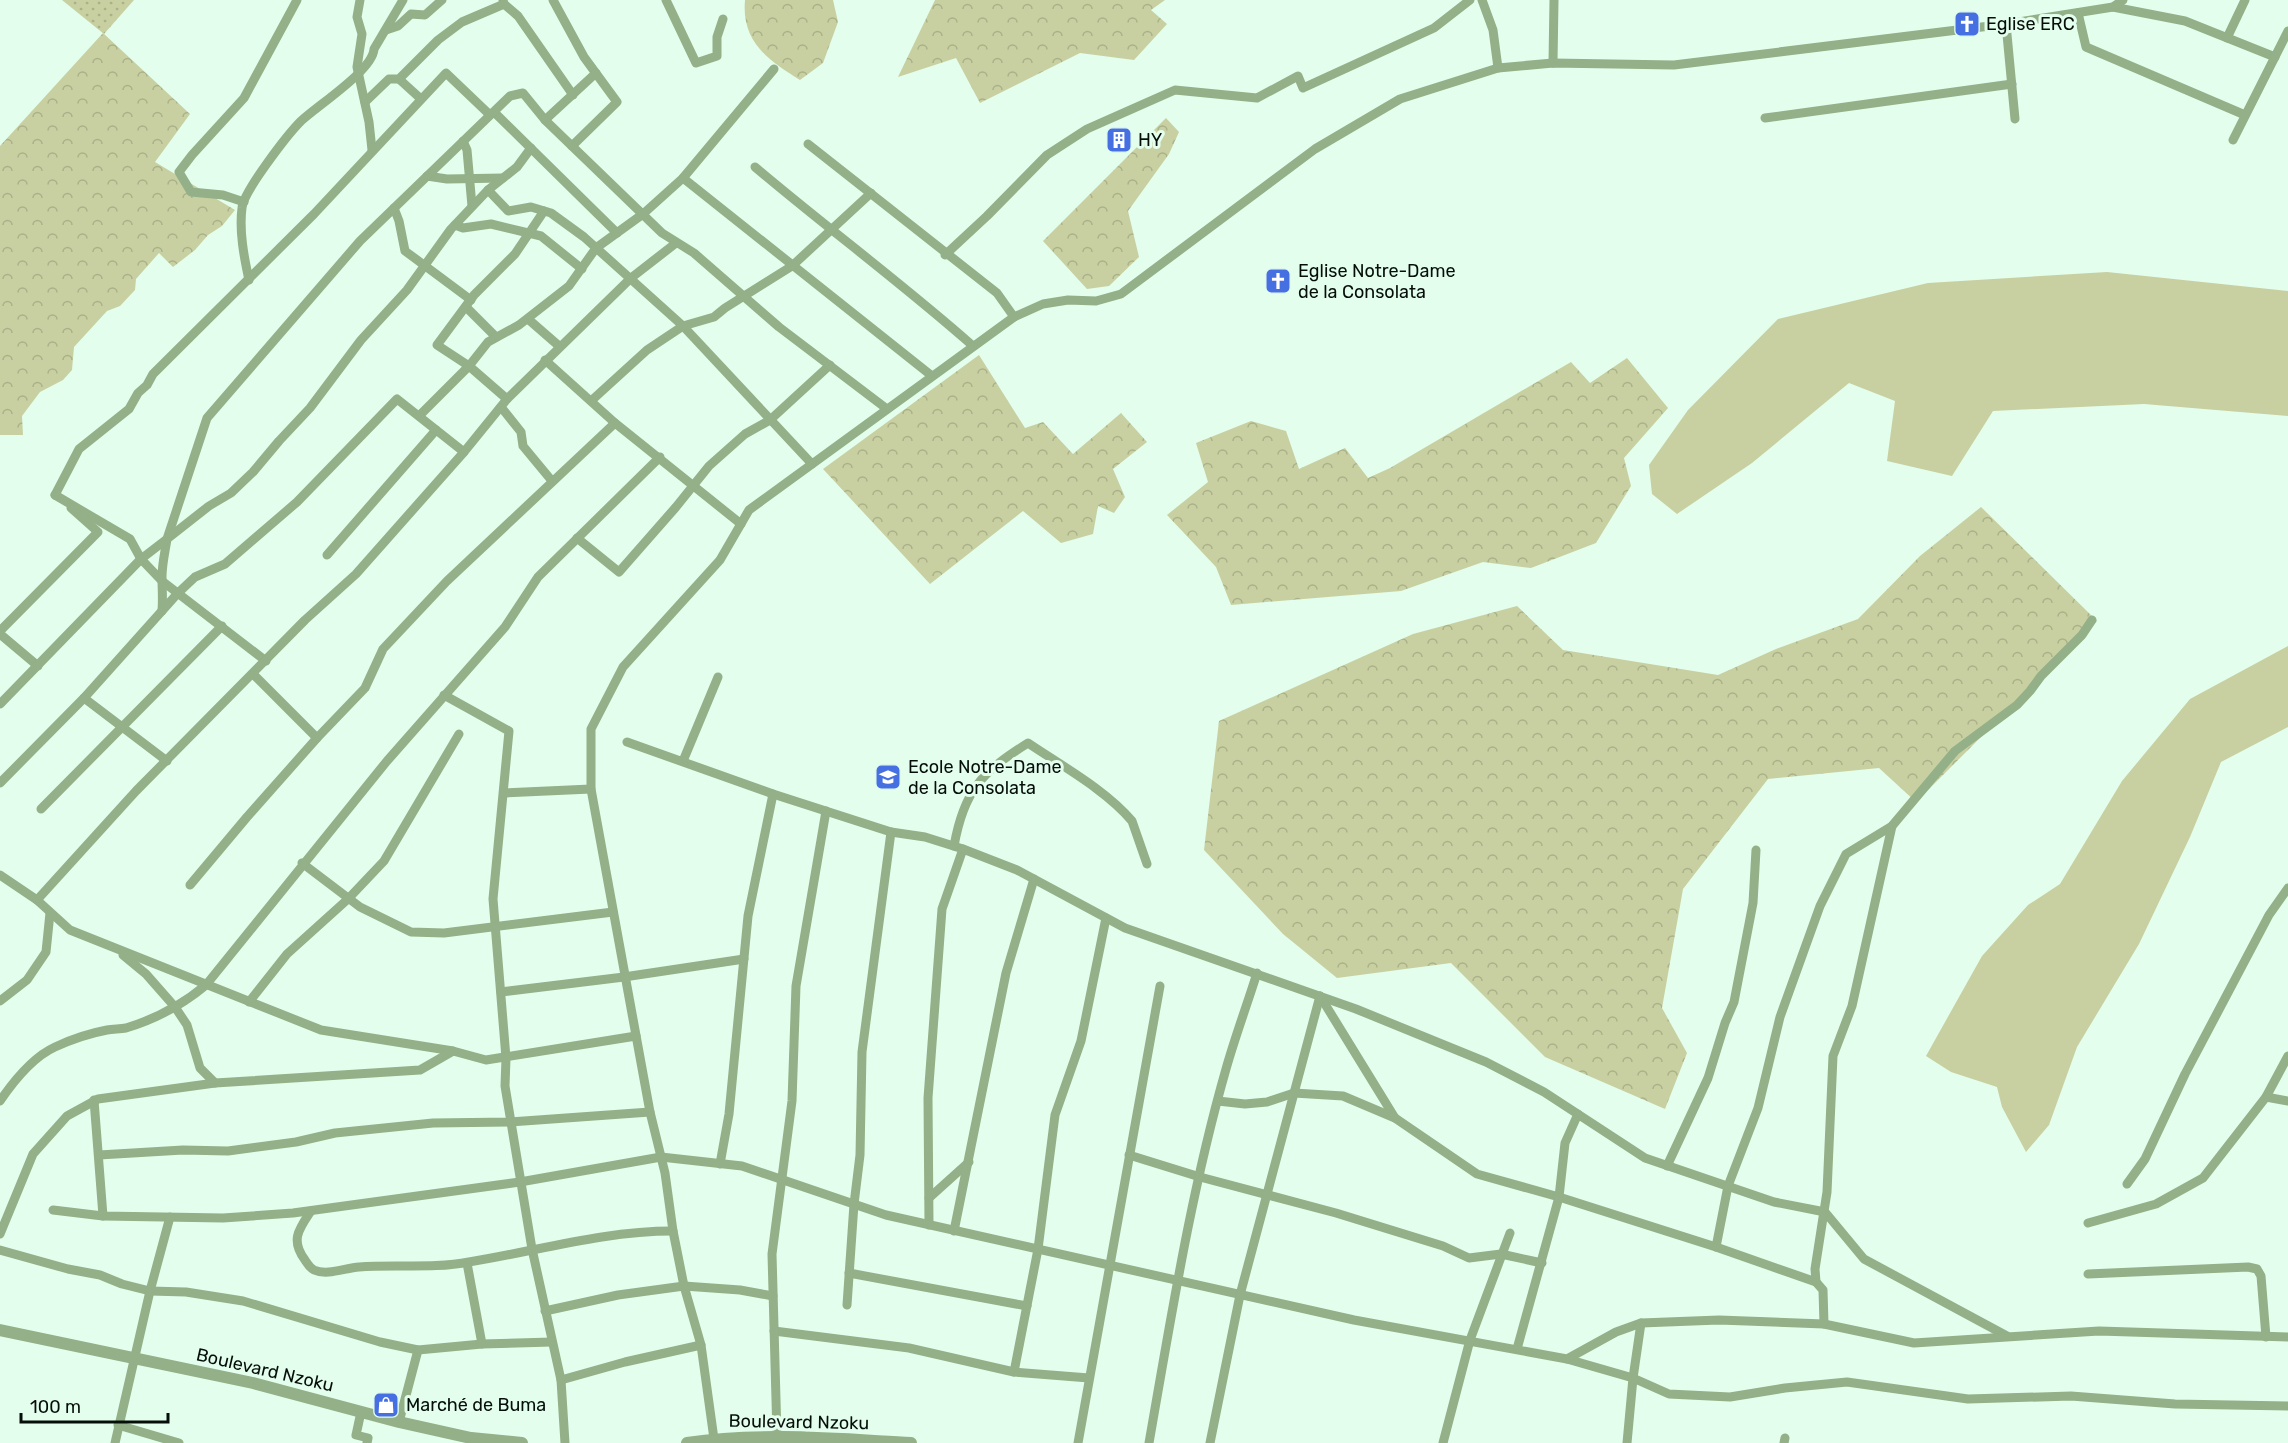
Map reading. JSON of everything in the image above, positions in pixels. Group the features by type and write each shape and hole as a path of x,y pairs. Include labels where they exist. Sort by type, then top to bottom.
{"street":[{"path":"244,202 223,195 191,192 179,172 244,98 297,0"},
{"path":"360,0 357,17 362,34 358,72 372,150"},
{"path":"249,280 244,253 242,206 256,180 300,122 336,91 349,84 374,56 374,49 403,0"},
{"path":"386,31 398,26 411,14 425,15 442,0"},
{"path":"552,0 584,57 617,102 572,146"},
{"path":"666,0 696,63 717,56 717,37 723,19"},
{"path":"945,255 1047,155 1087,129 1176,90 1257,98 1298,76 1303,88 1434,28 1470,0"},
{"path":"1482,0 1493,30 1497,68"},
{"path":"1553,63 1554,0"},
{"path":"2113,7 2123,0"},
{"path":"2227,38 2245,0"},
{"path":"399,79 438,40 462,22 503,2 518,16 573,95"},
{"path":"714,1439 701,1345 684,1286 672,1231 661,1157 624,977 591,789 591,729 623,667 720,560 748,510 1014,317 1043,304 1068,300 1096,301 1121,294 1324,144 1400,99 1497,68 1553,63 1674,65 2006,24 2113,7 2185,21 2275,57"},
{"path":"2078,12 2086,47 2245,115"},
{"path":"2006,24 2015,119"},
{"path":"2233,140 2288,31"},
{"path":"419,416 469,366 488,342 528,319 569,286 597,248 643,214 683,178 774,69"},
{"path":"55,495 79,449 129,409 153,374 314,214 446,73 531,148 617,233"},
{"path":"545,120 596,73"},
{"path":"365,102 389,79 399,79 421,99"},
{"path":"1765,118 2012,84"},
{"path":"162,611 164,595 162,580 167,539 207,418 330,274 394,208 510,96 523,93 545,120 662,233 694,253 779,327 887,409"},
{"path":"463,141 467,150 471,178 472,206"},
{"path":"807,144 945,255 997,293 1014,317"},
{"path":"0,704 141,559 209,506 231,493 254,472 310,408 361,340 407,290 454,225 488,189 518,167 531,148"},
{"path":"755,167 919,299 973,346"},
{"path":"427,176 447,179 503,178"},
{"path":"683,178 932,376"},
{"path":"488,189 508,211 531,207 550,213 597,248 682,326 812,464"},
{"path":"591,401 647,350 682,326 714,317 792,266 870,193"},
{"path":"394,208 405,251 468,303 496,337"},
{"path":"544,211 515,254 468,303 437,345 469,366 504,403 521,432 523,446 552,481"},
{"path":"454,225 463,228 491,224 541,236 582,269"},
{"path":"37,900 167,760 305,620 356,574 464,452 504,403 545,360 631,278 676,243"},
{"path":"528,319 559,346"},
{"path":"545,360 615,423 741,524"},
{"path":"577,538 619,572 709,466 745,434 770,420 830,365"},
{"path":"0,783 84,698 178,593 195,578 225,564 297,502 397,399 464,452"},
{"path":"190,885 247,816 365,688 382,649 447,581 615,423"},
{"path":"327,555 436,430"},
{"path":"0,1101 24,1071 54,1047 106,1030 123,1029 162,1015 206,985 302,863 444,695 505,627 538,577 660,457"},
{"path":"55,495 130,539 141,559 162,580 266,661"},
{"path":"38,666 0,632 98,532 55,495"},
{"path":"1716,1247 1728,1186 1758,1108 1780,1017 1820,906 1846,854 1892,826 1949,758 1975,735 2017,705 2041,676 2082,635 2092,620"},
{"path":"41,809 222,626"},
{"path":"253,674 317,738"},
{"path":"683,761 718,677"},
{"path":"444,695 509,731 493,899 506,1058 505,1086 532,1248 561,1380 565,1443"},
{"path":"84,698 167,760"},
{"path":"249,1002 287,954 348,899 384,861 459,734"},
{"path":"627,742 773,794 891,832 926,837 958,848 1017,870 1125,928 1320,996 1486,1062 1544,1092 1645,1158 1774,1202 1826,1212 1864,1259 2007,1336"},
{"path":"929,1225 928,1098 942,909 958,848 956,835 975,785 990,769 1028,743 1112,801 1128,816 1148,864"},
{"path":"504,792 591,789"},
{"path":"720,1164 729,1114 748,916 773,794"},
{"path":"777,1436 772,1254 792,1101 796,986 826,811"},
{"path":"1816,1282 1815,1269 1826,1212 1831,1143 1833,1056 1852,1006 1892,826"},
{"path":"847,1305 860,1155 862,1052 891,832"},
{"path":"1667,1166 1708,1078 1734,1002 1753,903 1756,850"},
{"path":"302,863 348,899 411,932 444,933 613,912"},
{"path":"0,875 37,900 70,930 321,1030 453,1051 486,1060 636,1036"},
{"path":"954,1231 1006,973 1034,879"},
{"path":"2127,1184 2145,1159 2185,1074 2269,915 2288,888"},
{"path":"0,1001 27,980 46,952 50,913"},
{"path":"1014,1372 1038,1249 1056,1115 1081,1041 1106,918"},
{"path":"115,948 146,974 175,1007 187,1025 200,1068 214,1083"},
{"path":"501,992 744,959"},
{"path":"1149,1443 1177,1281 1200,1177 1226,1068 1257,974"},
{"path":"1078,1443 1160,986"},
{"path":"1210,1443 1240,1295 1320,996"},
{"path":"1320,996 1395,1118"},
{"path":"0,1234 33,1154 67,1116 94,1100 214,1083 420,1070 453,1051"},
{"path":"2088,1223 2156,1204 2203,1178 2266,1097 2288,1056"},
{"path":"1218,1101 1245,1104 1267,1102 1294,1092 1343,1096 1395,1118 1477,1174 1559,1197 1716,1247 1816,1282 1823,1290 1824,1324"},
{"path":"2266,1097 2288,1101"},
{"path":"94,1100 103,1216"},
{"path":"99,1155 183,1150 228,1151 296,1142 346,1132 433,1123 510,1122 650,1112"},
{"path":"1517,1349 1559,1197 1565,1143 1578,1114"},
{"path":"1129,1155 1200,1177 1336,1212 1443,1246 1469,1258 1501,1254 1542,1263"},
{"path":"53,1210 103,1216 224,1218 311,1211 520,1182 661,1157 742,1166 886,1215 1109,1266 1354,1320 1567,1359 1633,1378 1669,1394 1730,1397 1785,1388 1847,1382 1968,1399 2071,1396 2175,1404 2288,1406"},
{"path":"929,1198 969,1162"},
{"path":"311,1211 302,1223 296,1239 297,1248 312,1269 322,1272 356,1267 467,1263 532,1248 646,1231 672,1231"},
{"path":"115,1443 150,1291 170,1217"},
{"path":"1443,1443 1470,1340 1510,1233"},
{"path":"0,1250 68,1269 100,1275 122,1284 150,1291 186,1292 243,1301 380,1342 418,1350 482,1344 552,1342"},
{"path":"467,1263 482,1344"},
{"path":"2088,1274 2248,1267 2257,1269 2261,1276 2266,1337"},
{"path":"849,1273 1027,1306"},
{"path":"545,1311 618,1295 684,1286 740,1290 773,1296"},
{"path":"1567,1359 1616,1332 1641,1323 1719,1320 1824,1324 1914,1342 2099,1331 2288,1337"},
{"path":"1627,1443 1641,1323"},
{"name":"Boulevard Nzoku","path":"0,1330 253,1383 399,1422 471,1438 522,1443"},
{"path":"774,1331 909,1348 1014,1372 1089,1378"},
{"path":"561,1380 701,1345"},
{"path":"399,1422 418,1350"},
{"path":"361,1412 356,1435 368,1437 367,1443"},
{"path":"118,1425 175,1442"},
{"name":"Boulevard Nzoku","path":"687,1443 714,1439 777,1436 911,1443"}],"green space":[{"path":"62,0 134,0 104,34"},
{"path":"745,0 833,0 838,22 823,63 800,80 768,57 752,39 745,15"},
{"path":"935,0 1165,0 1151,10 1167,24 1134,60 1080,53 980,103 956,58 898,77"},
{"path":"103,33 190,114 155,162 235,210 222,226 208,235 195,250 173,267 159,253 136,279 135,290 120,306 107,311 74,347 72,370 63,380 40,392 22,416 23,435 0,435 0,146"},
{"path":"1166,118 1179,132 1169,154 1128,211 1139,257 1109,286 1087,289 1043,241"},
{"path":"2107,272 2288,291 2288,416 2144,404 1993,411 1952,476 1887,461 1895,401 1849,383 1752,463 1677,514 1652,494 1649,465 1688,410 1778,319 1928,283"},
{"path":"979,355 1025,428 1043,422 1073,454 1121,413 1147,442 1113,469 1125,497 1114,513 1098,506 1093,534 1061,543 1023,511 930,584 823,469"},
{"path":"1627,358 1668,408 1624,458 1631,486 1596,543 1531,568 1483,562 1401,591 1231,605 1216,567 1167,515 1208,482 1196,443 1251,421 1286,431 1299,469 1345,448 1368,478 1390,468 1571,362 1590,383"},
{"path":"1981,507 2097,621 1916,802 1879,768 1768,779 1683,889 1662,1008 1687,1053 1665,1109 1545,1057 1451,963 1337,978 1283,934 1204,850 1219,721 1413,634 1517,606 1563,650 1718,675 1776,649 1858,619 1920,556"},
{"path":"2288,646 2288,727 2221,762 2190,837 2139,944 2077,1047 2049,1125 2026,1152 2002,1107 1997,1087 1951,1072 1926,1056 1982,956 2028,905 2060,884 2122,781 2190,699"}],"place":[{"name":"Eglise ERC","path":"1967,24"},
{"name":"HY","path":"1119,140"},
{"name":"Eglise Notre-Dame de la Consolata","path":"1278,281"},
{"name":"Ecole Notre-Dame de la Consolata","path":"888,777"},
{"name":"Marché de Buma","path":"386,1405"}]}
